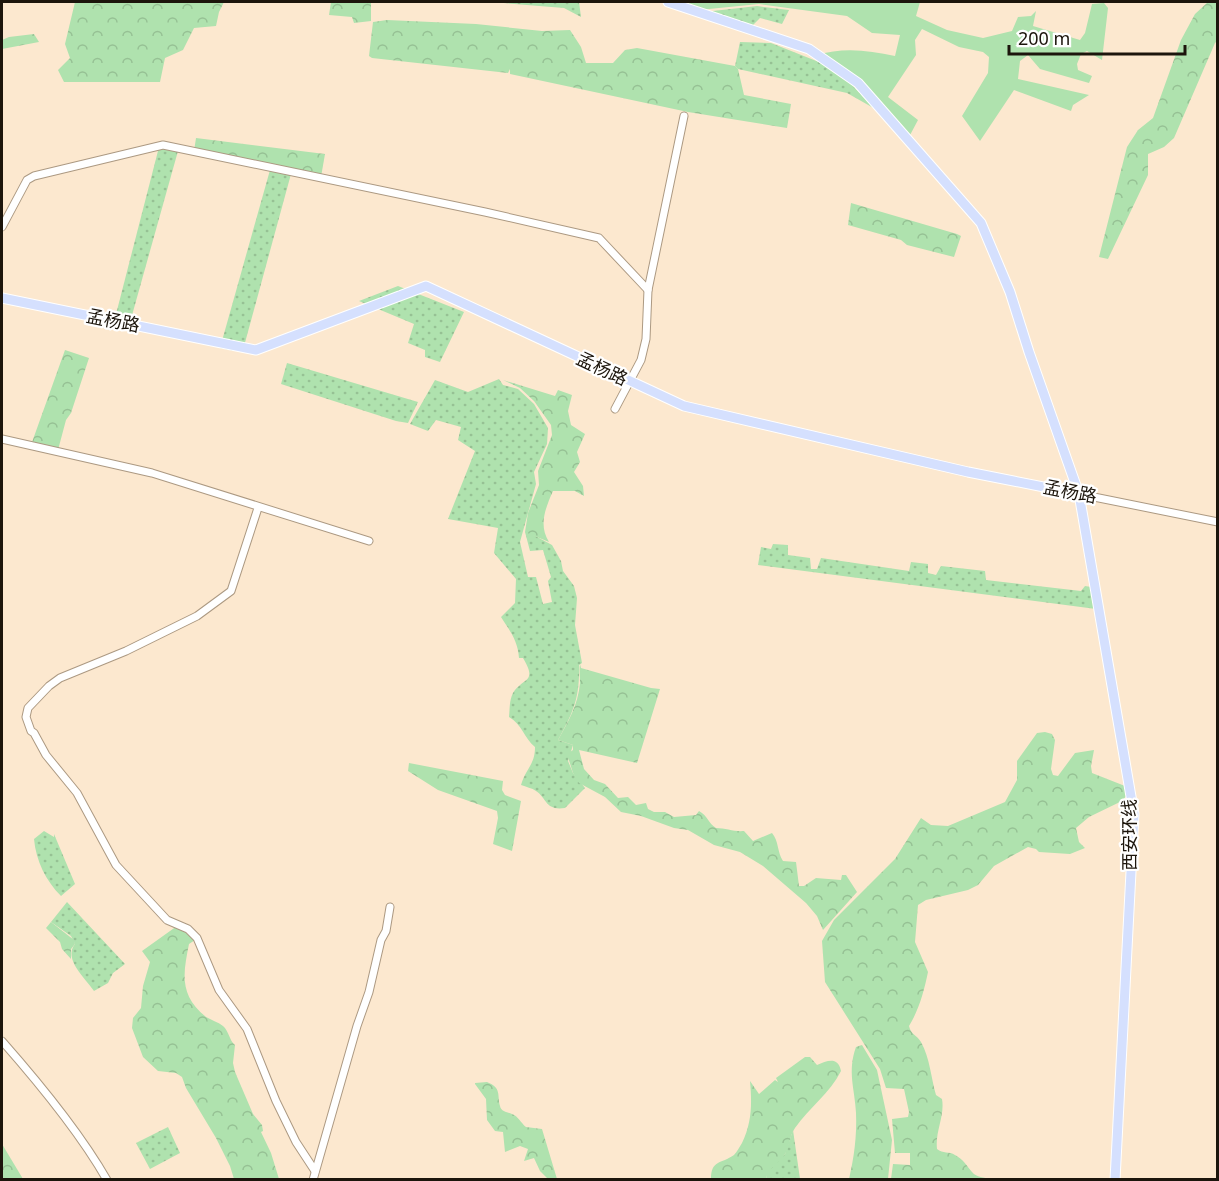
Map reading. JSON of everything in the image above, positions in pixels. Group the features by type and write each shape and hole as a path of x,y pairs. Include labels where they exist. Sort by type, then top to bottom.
{"main road":[{"name":"西安环线","path":"668,2 809,49 858,83 981,223 1010,292 1079,494 1134,814 1115,1179"},
{"name":"孟杨路","path":"2,298 256,350 426,286 684,406 968,472 1079,494"}],"street":[{"path":"615,409 641,360 646,339 648,290 684,116"},
{"path":"2,227 27,180 34,176 163,145 599,238 648,290"},
{"path":"2,439 152,473 369,541"},
{"name":"孟杨路","path":"1079,494 1218,522"},
{"path":"258,508 231,591 197,616 126,651 60,678 28,708 26,717 31,731 46,755 77,793 116,865 167,920 188,929 197,938 219,990 247,1029 276,1101 315,1171"},
{"path":"313,1179 369,992 381,940 386,931 390,907"},
{"path":"2,1041 27,1069 107,1179"}],"green space":[{"path":"75,2 224,2 216,26 194,28 183,50 165,58 160,82 64,82 58,70 70,58 65,44"},
{"path":"331,2 371,3 371,21 354,23 352,17 329,15"},
{"path":"490,2 579,2 581,17 564,8"},
{"path":"676,2 920,2 916,16 947,30 983,38 1012,31 1018,17 1031,16 1036,11 1033,26 1080,40 1085,33 1092,4 1104,3 1108,8 1102,60 1087,51 1081,54 1077,64 1078,70 1092,76 1089,83 1040,69 1028,55 1020,61 1018,79 1089,95 1073,105 1071,111 1014,90 980,141 962,116 988,73 989,57 983,52 959,47 922,29 915,40 916,55 888,97 918,120 909,137 855,78 816,55 856,50 895,56 900,35 872,33 847,16 759,4 699,10"},
{"path":"1208,2 1217,2 1217,41 1174,138 1164,147 1148,154 1148,175 1108,259 1099,257 1127,147 1138,130 1153,118 1181,40 1195,14"},
{"path":"757,6 789,10 782,24 760,18 749,29 704,12"},
{"path":"387,20 476,24 542,31 570,30 581,47 586,63 613,63 625,50 637,48 735,66 738,69 744,95 791,104 787,128 688,112 510,74 510,69 508,73 372,58 369,56 373,22"},
{"path":"34,34 39,42 2,49 2,40"},
{"path":"740,42 771,43 824,64 844,77 877,110 847,93 738,69 735,66"},
{"path":"196,138 325,154 321,177 194,151"},
{"path":"159,147 178,151 129,326 114,322"},
{"path":"270,170 291,174 243,350 220,348"},
{"path":"851,203 961,236 954,257 907,245 901,240 848,225"},
{"path":"398,286 464,312 440,362 425,357 425,350 408,343 414,324 359,301"},
{"path":"65,350 89,358 71,413 66,420 58,450 31,445"},
{"path":"287,363 418,402 408,423 396,421 281,384"},
{"path":"499,379 503,385 518,389 534,404 548,428 547,444 534,472 536,484 520,542 528,577 536,577 543,604 552,602 548,581 551,577 543,550 530,551 525,532 552,545 561,561 563,571 574,586 577,598 575,625 582,663 579,665 574,705 558,740 573,745 568,761 573,773 585,788 565,808 550,806 536,791 521,785 534,758 535,747 517,723 509,717 510,702 513,693 527,679 529,672 523,658 519,658 515,641 501,617 515,603 516,579 494,553 498,528 448,519 475,451 458,440 461,427 436,420 428,431 410,424 435,380 468,392"},
{"path":"503,380 555,396 558,390 572,395 568,411 571,425 585,434 577,452 580,462 574,472 583,486 584,496 575,491 553,491 544,523 549,542 525,532 528,513 539,485 538,471 552,435 551,425 534,401 520,388"},
{"path":"773,544 788,545 788,555 810,558 811,569 817,569 821,558 909,571 911,562 928,564 928,573 936,575 941,566 985,571 986,580 1081,591 1085,586 1091,587 1096,609 758,565 761,547 771,549"},
{"path":"580,664 581,668 660,689 637,763 579,750 584,769 594,780 605,784 618,798 628,797 636,805 646,803 648,809 654,812 665,812 674,817 696,815 699,811 716,828 744,831 753,841 772,833 783,861 796,862 799,886 804,886 816,878 841,880 842,875 846,875 857,892 823,930 817,916 806,903 763,866 740,852 714,845 688,830 621,812 605,797 579,783 567,754 573,750 573,745 558,740 577,699"},
{"path":"1037,733 1052,734 1055,740 1051,769 1053,775 1058,776 1075,753 1094,750 1092,773 1125,786 1127,795 1122,801 1089,817 1076,828 1079,842 1085,848 1070,854 1039,852 1028,847 994,866 978,885 968,890 926,900 918,905 915,942 928,972 921,1000 909,1026 924,1048 936,1095 942,1099 937,1149 953,1154 976,1175 990,1179 891,1179 893,1164 910,1165 910,1153 895,1153 892,1119 908,1117 904,1089 886,1088 880,1069 825,982 822,941 834,920 895,859 921,818 931,825 948,826 1005,802 1017,780 1017,761"},
{"path":"409,763 503,781 502,790 505,795 521,801 512,851 493,844 498,818 497,811 438,790 408,771"},
{"path":"44,831 54,837 54,834 75,884 61,896 46,877 39,863 34,839"},
{"path":"67,902 125,964 113,973 108,983 94,991 73,962 72,950 75,944 71,936 51,922"},
{"path":"51,922 74,940 71,959 62,949 60,942 46,928"},
{"path":"177,926 195,940 189,944 185,965 187,992 197,1009 225,1028 235,1045 233,1063 235,1072 253,1114 262,1125 263,1131 261,1132 271,1153 279,1179 234,1179 216,1138 186,1088 182,1077 176,1073 158,1071 143,1057 132,1028 133,1018 141,1008 143,986 150,962 142,951"},
{"path":"862,1045 877,1070 892,1140 888,1179 849,1179 856,1130 852,1064 856,1047"},
{"path":"805,1057 810,1057 817,1065 835,1061 841,1071 795,1128 783,1157 769,1171 766,1179 711,1179 715,1165 734,1155 748,1128 750,1081 759,1094 775,1080 778,1082 776,1078"},
{"path":"487,1082 497,1089 502,1110 516,1116 526,1127 542,1129 557,1179 548,1179 540,1171 534,1158 524,1161 528,1149 520,1146 505,1152 503,1132 495,1131 487,1120 486,1099 475,1084"},
{"path":"168,1127 180,1153 150,1169 136,1143"},
{"path":"793,1130 800,1179 766,1180 767,1172 785,1154"},
{"path":"2,1144 23,1179 2,1179"}]}
